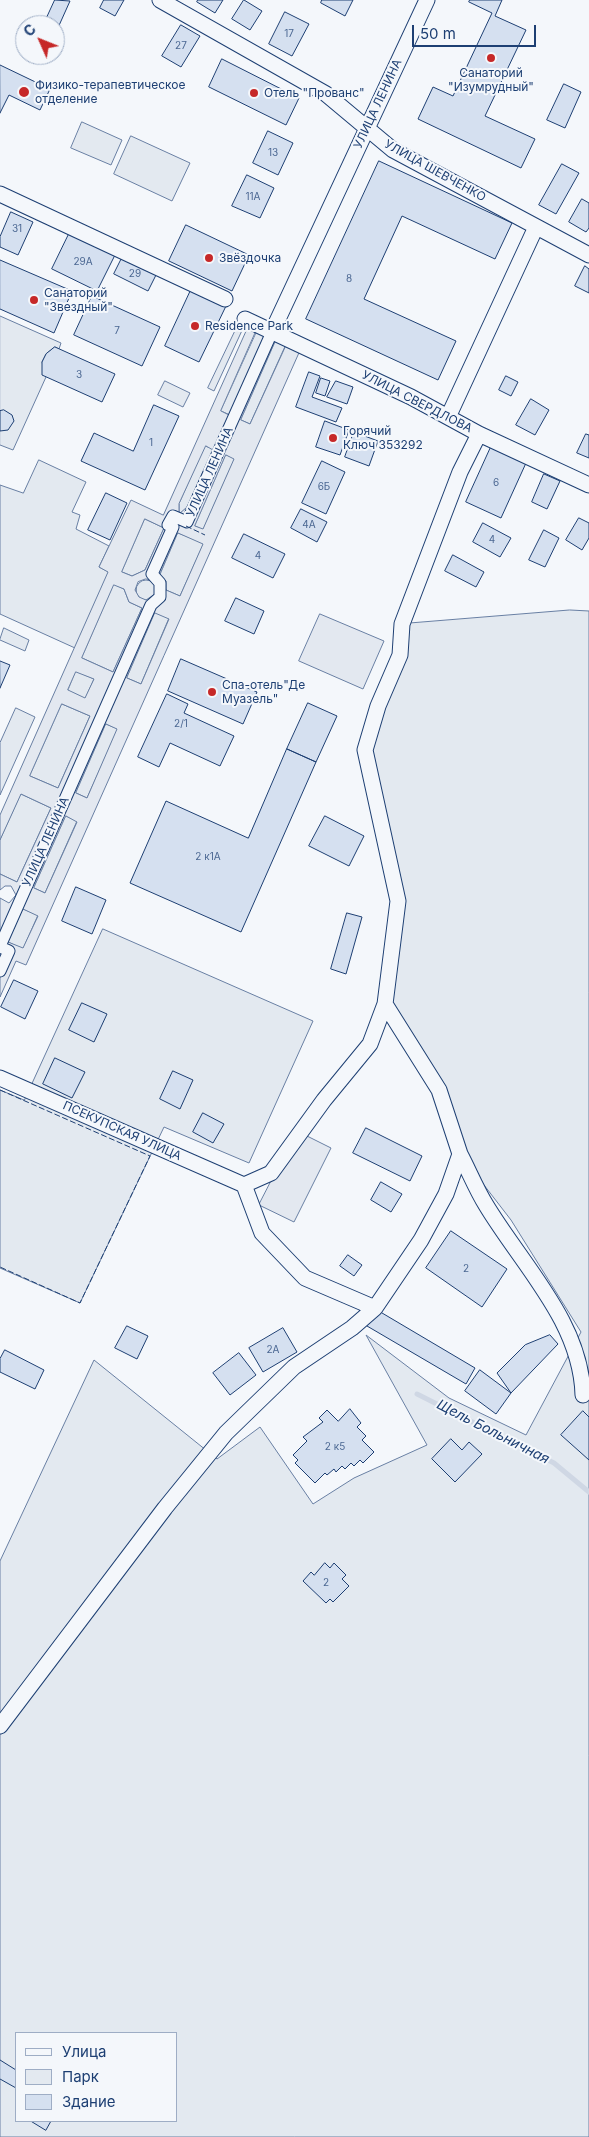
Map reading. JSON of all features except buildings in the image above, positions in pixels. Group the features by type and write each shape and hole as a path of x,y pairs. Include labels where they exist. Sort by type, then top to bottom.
{"street":[{"name":"УЛИЦА ШЕВЧЕНКО","path":"160,0 326,94 366,130 394,150 589,255"},
{"name":"УЛИЦА ЛЕНИНА","path":"0,971 9,951 0,946 151,605 160,597 160,584 152,574 173,528 168,525 173,516 187,522 272,332 427,0"},
{"path":"0,194 225,299"},
{"path":"449,415 536,227"},
{"name":"УЛИЦА СВЕРДЛОВА","path":"245,319 449,415 479,434 589,485"},
{"path":"375,1308 305,1278 262,1233 244,1185 270,1173 324,1100 370,1044 385,1004 398,901 365,750 378,706 400,655 402,624 460,472 479,434"},
{"path":"385,1004 439,1090 460,1154 486,1205 571,1337 582,1377 583,1395"},
{"name":"ПСЕКУПСКАЯ УЛИЦА","path":"0,1078 244,1185"},
{"path":"0,1726 165,1508 226,1433 294,1367 352,1328 375,1308 421,1240 446,1194 460,1154"}],"green space":[{"path":"82,122 122,140 111,165 71,148"},
{"path":"131,136 190,163 172,201 114,174"},
{"path":"0,316 61,343 59,349 55,347 46,354 42,362 46,377 13,450 0,445"},
{"path":"240,321 245,324 214,391 208,388"},
{"path":"259,327 268,331 230,415 221,411"},
{"path":"277,338 287,342 250,424 241,420"},
{"path":"165,381 190,393 183,407 158,395"},
{"path":"205,446 214,449 187,507 179,515 179,504"},
{"path":"226,455 235,458 203,530 195,526"},
{"path":"39,460 86,482 72,512 80,515 76,529 109,546 99,567 109,572 75,648 0,614 0,485 23,493"},
{"path":"145,519 164,528 145,570 132,576 122,572"},
{"path":"178,533 204,543 180,596 166,590 160,575"},
{"path":"146,580 153,583 156,590 153,597 146,600 139,597 136,590 139,583"},
{"path":"114,584 124,589 129,602 142,608 113,672 82,658"},
{"path":"570,610 589,611 589,2137 0,2137 0,1561 94,1360 217,1459 260,1427 313,1504 354,1478 427,1445 366,1335 449,1398 526,1435 581,1332 511,1220 460,1154 439,1090 385,1004 398,901 365,750 402,624"},
{"path":"155,612 169,618 141,684 127,678"},
{"path":"4,628 29,640 25,651 0,640"},
{"path":"76,671 94,679 85,699 68,691"},
{"path":"62,704 90,716 58,788 30,776"},
{"path":"16,708 35,717 0,795 0,743"},
{"path":"106,724 118,729 87,798 76,793"},
{"path":"21,794 51,808 17,882 0,874 0,840"},
{"path":"66,816 77,821 45,893 34,888"},
{"path":"23,909 38,915 23,949 8,942"},
{"path":"103,929 313,1021 249,1163 164,1127 80,1303 0,1268 0,1090 24,1100"}],"shaded area":[{"path":"251,321 302,346 26,965 16,961 0,997 0,898 9,903 16,895 11,886 5,886 0,890 0,874 17,882 51,808 21,794 0,840 0,815 108,572 99,567 131,500 163,515","holes":["258,327 268,331 229,415 221,411","277,338 287,343 250,424 241,420","206,446 213,450 187,507 179,514 179,504","226,455 234,459 203,529 195,526","145,519 164,528 145,570 132,576 122,572","178,533 203,544 180,596 166,590 166,581 160,575","146,579 151,580 156,587 155,594 146,600 139,597 135,590 138,582","114,585 124,589 129,602 142,608 113,672 82,658","155,613 169,619 141,684 127,678","76,672 94,679 85,698 68,690","62,704 90,716 58,788 30,776","106,724 117,729 87,798 76,793","66,816 77,822 45,893 34,888","23,909 38,916 23,948 8,942"]},
{"path":"320,614 384,641 363,689 299,661"},
{"path":"297,1131 331,1148 294,1222 259,1205"}],"waterway":[{"name":"Щель Больничная","path":"417,1394 554,1463 589,1492"}],"fence":[{"path":"186,526 205,535"},
{"path":"0,1090 150,1156 80,1303 0,1267"}],"place":[{"name":"Санаторий \"Изумрудный\"","path":"491,58"},
{"name":"Физико-терапевтическое отделение","path":"24,92"},
{"name":"Отель \"Прованс\"","path":"254,93"},
{"name":"Звёздочка","path":"209,258"},
{"name":"Санаторий \"Звездный\"","path":"34,300"},
{"name":"Residence Park","path":"195,326"},
{"name":"Горячий Ключ 353292","path":"333,438"},
{"name":"Спа-отель\"Де Муазель\"","path":"212,692"}]}
